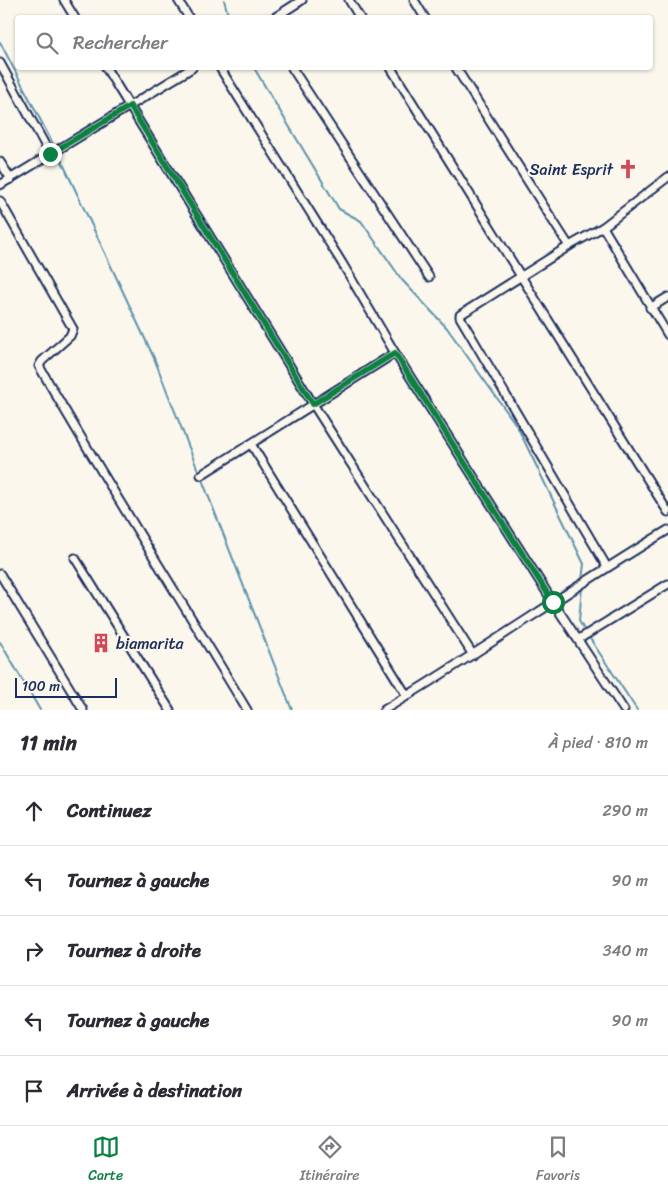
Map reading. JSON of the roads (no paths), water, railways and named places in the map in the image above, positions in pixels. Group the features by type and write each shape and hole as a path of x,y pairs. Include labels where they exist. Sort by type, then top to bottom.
{"street":[{"path":"64,0 73,15"},
{"path":"178,0 187,15"},
{"path":"279,15 302,0"},
{"path":"349,0 358,15"},
{"path":"414,0 423,15"},
{"path":"0,64 50,154"},
{"path":"107,70 313,404 472,655"},
{"path":"0,185 189,70"},
{"path":"221,70 342,263 395,353 624,710"},
{"path":"293,70 429,278"},
{"path":"392,70 668,512"},
{"path":"457,70 569,246"},
{"path":"0,162 10,179"},
{"path":"607,566 460,315 522,278 569,246 603,227 668,177"},
{"path":"0,201 73,329 70,336 42,361 40,366 83,442 247,710"},
{"path":"603,227 668,336"},
{"path":"650,308 668,297"},
{"path":"201,474 395,353"},
{"path":"251,444 407,696"},
{"path":"384,710 472,655 607,566 668,530"},
{"path":"75,558 170,710"},
{"path":"1,577 83,710"},
{"path":"579,639 668,584"}],"waterway":[{"path":"224,0 228,15"},
{"path":"0,42 55,148"},
{"path":"255,70 339,209 361,221 402,280 447,328 517,426 584,564 582,580"},
{"path":"58,153 154,358 199,473"},
{"path":"201,477 292,710"},
{"path":"582,587 579,621 586,633"},
{"path":"589,637 637,710"},
{"path":"0,642 40,710"}],"place":[{"name":"Saint Esprit","path":"628,169"},
{"name":"biamarita","path":"101,643"}]}
